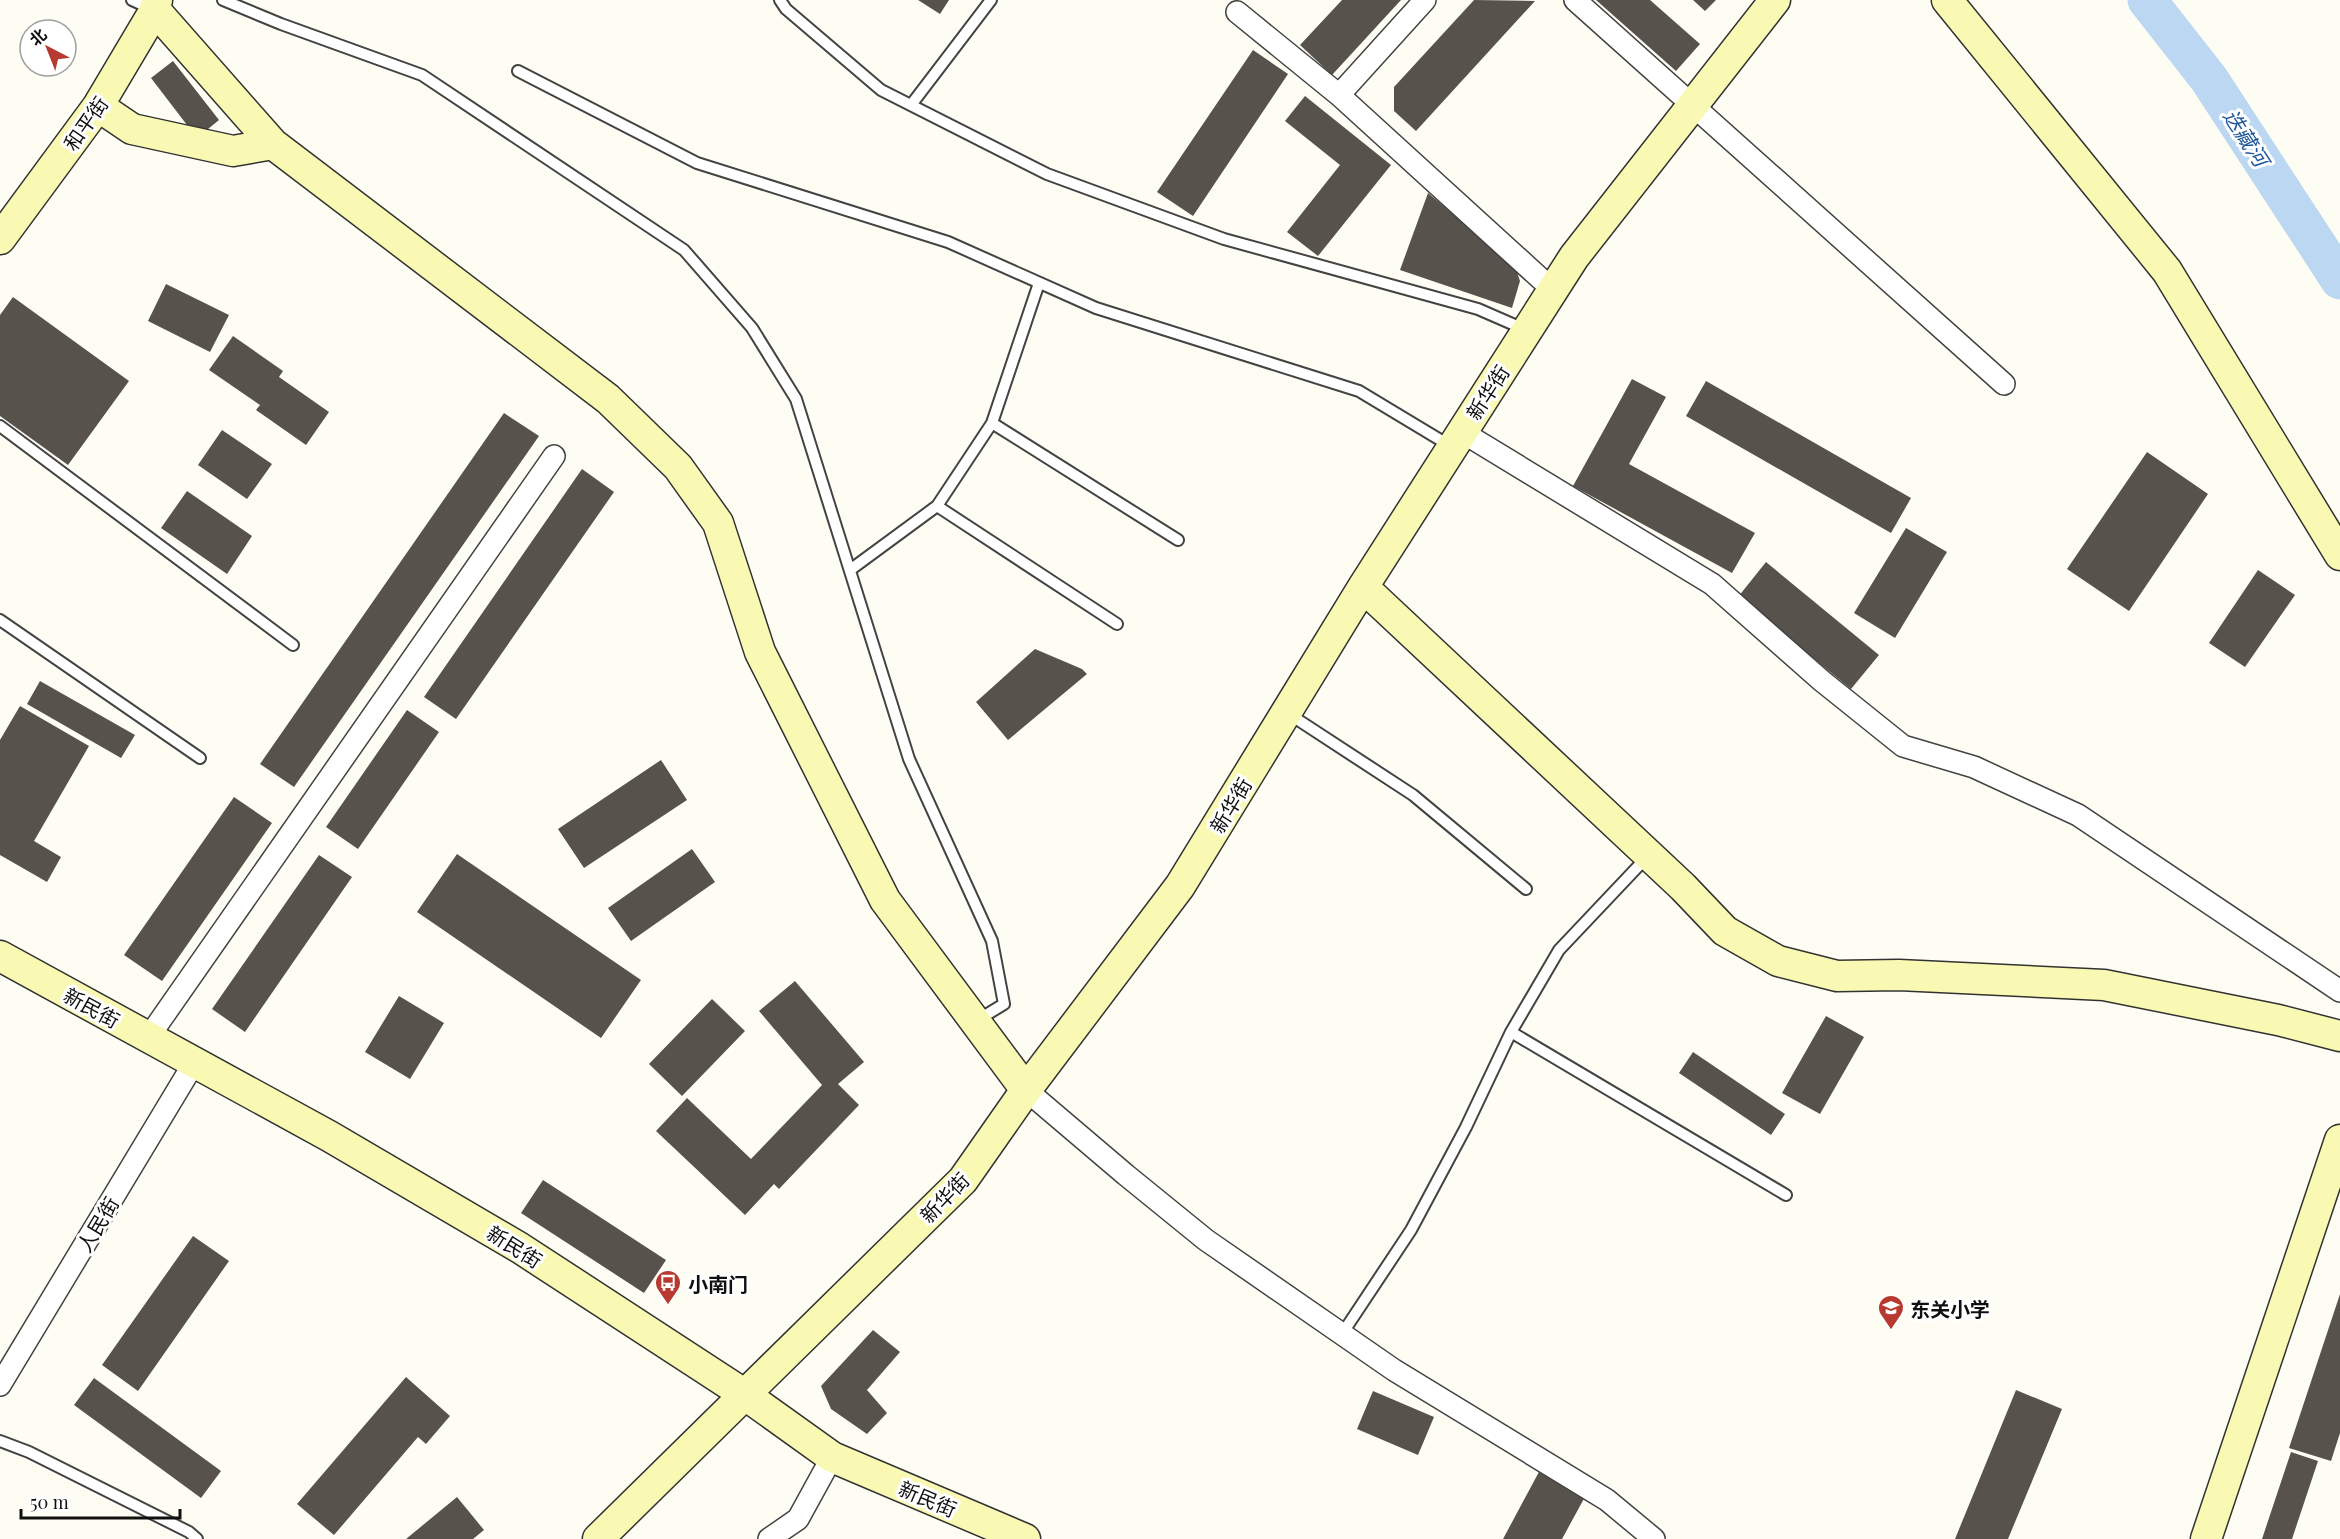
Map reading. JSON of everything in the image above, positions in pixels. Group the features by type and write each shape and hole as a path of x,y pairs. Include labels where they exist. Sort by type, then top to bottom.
{"street":[{"path":"1339,95 1425,0"},
{"path":"1575,0 2004,384"},
{"name":"新华街","path":"598,1539 963,1180 1026,1090 1180,886 1363,587 1574,257 1775,0"},
{"path":"1947,0 2167,272 2340,555"},
{"path":"148,3 273,144 608,399 678,467 718,523 760,652 885,900 1026,1090 1206,1240 1394,1370 1607,1500 1653,1539"},
{"name":"和平街","path":"0,239 98,106 148,3"},
{"path":"1237,12 1339,95 1553,290"},
{"path":"98,106 132,129 200,144 233,151 273,144"},
{"path":"1457,440 1712,584 1822,681 1902,746 1974,767 2078,815 2340,991"},
{"path":"148,1038 554,456"},
{"path":"1363,587 1649,855 1725,931 1778,961 1837,976 1899,975 2104,985 2278,1020 2340,1036"},
{"name":"新民街","path":"0,956 329,1136 520,1248 744,1395 832,1457 1025,1539"},
{"name":"人民街","path":"0,1385 194,1063"},
{"path":"2206,1539 2340,1140"},
{"path":"769,1539 798,1519 832,1457"}],"lane":[{"path":"222,0 422,75 684,250 752,328 796,399 909,759 992,941 1004,1004 976,1022"},
{"path":"780,0 786,9 881,90 1047,174 1213,235 1478,309 1527,331"},
{"path":"911,105 991,0"},
{"path":"518,71 697,163 948,242 1096,308 1359,391 1457,440"},
{"path":"850,570 937,506 992,423 1039,283"},
{"path":"992,423 1178,540"},
{"path":"0,426 293,645"},
{"path":"937,506 1118,624"},
{"path":"0,620 200,758"},
{"path":"1286,712 1413,795 1526,889"},
{"path":"1342,1334 1411,1230 1466,1127 1511,1032 1559,950 1649,855"},
{"path":"1511,1032 1786,1195"},
{"path":"0,1441 29,1452 189,1532 198,1539"}],"building":[{"path":"918,0 949,0 940,14"},
{"path":"1342,0 1401,0 1332,75 1300,45"},
{"path":"1474,0 1535,1 1416,131 1394,111 1394,87"},
{"path":"1596,0 1650,0 1700,44 1676,71"},
{"path":"1693,0 1716,0 1705,11"},
{"path":"1253,50 1288,74 1193,216 1157,192"},
{"path":"173,61 219,120 197,138 151,78"},
{"path":"1305,96 1391,165 1318,256 1287,232 1340,165 1285,121"},
{"path":"1428,193 1515,266 1520,281 1512,308 1400,270"},
{"path":"166,284 229,315 210,352 148,321"},
{"path":"13,297 129,381 68,465 0,416 0,315"},
{"path":"233,336 283,371 279,377 329,412 306,445 256,410 260,405 209,370"},
{"path":"1632,379 1666,397 1629,464 1755,533 1732,573 1573,486"},
{"path":"1706,381 1911,498 1891,533 1686,416"},
{"path":"504,413 539,436 294,787 260,764"},
{"path":"222,430 272,464 247,499 198,465"},
{"path":"2147,452 2208,494 2129,611 2067,569"},
{"path":"582,469 614,492 456,719 424,697"},
{"path":"187,491 252,536 227,574 161,528"},
{"path":"1906,528 1947,552 1895,638 1854,613"},
{"path":"1766,562 1879,655 1851,689 1738,597"},
{"path":"2258,570 2295,595 2245,667 2209,643"},
{"path":"1035,649 1082,669 1087,674 1008,740 976,702"},
{"path":"40,681 135,735 121,758 27,704"},
{"path":"20,706 89,746 34,841 61,857 47,882 0,855 0,740"},
{"path":"407,710 439,732 358,849 326,827"},
{"path":"661,760 687,800 584,868 558,829"},
{"path":"234,797 272,823 162,981 124,955"},
{"path":"692,849 715,882 631,941 608,908"},
{"path":"457,854 641,980 601,1038 417,912"},
{"path":"319,855 352,877 245,1032 212,1009"},
{"path":"795,981 864,1062 838,1084 859,1105 779,1189 774,1184 745,1215 656,1131 687,1098 751,1159 822,1085 759,1011"},
{"path":"399,996 444,1023 410,1079 365,1052"},
{"path":"712,999 745,1031 682,1096 649,1064"},
{"path":"1826,1016 1864,1037 1820,1114 1782,1093"},
{"path":"1693,1052 1785,1114 1771,1135 1679,1073"},
{"path":"543,1180 666,1260 644,1293 521,1213"},
{"path":"193,1236 229,1261 138,1391 102,1365"},
{"path":"2340,1294 2340,1433 2331,1461 2289,1448"},
{"path":"873,1330 900,1352 867,1390 887,1413 867,1434 831,1409 821,1386"},
{"path":"406,1377 450,1416 426,1444 418,1437 334,1535 297,1504"},
{"path":"94,1378 221,1471 201,1498 74,1405"},
{"path":"2016,1390 2062,1409 2008,1539 1955,1539"},
{"path":"1373,1391 1434,1417 1418,1455 1357,1429"},
{"path":"2291,1452 2318,1461 2292,1539 2262,1539"},
{"path":"1540,1470 1586,1495 1562,1539 1503,1539"},
{"path":"457,1497 484,1530 473,1539 406,1539"}],"waterway":[{"name":"迭藏河","path":"2147,0 2209,79 2340,280"}],"place":[{"name":"小南门","path":"668,1306"},
{"name":"东关小学","path":"1891,1331"}]}
